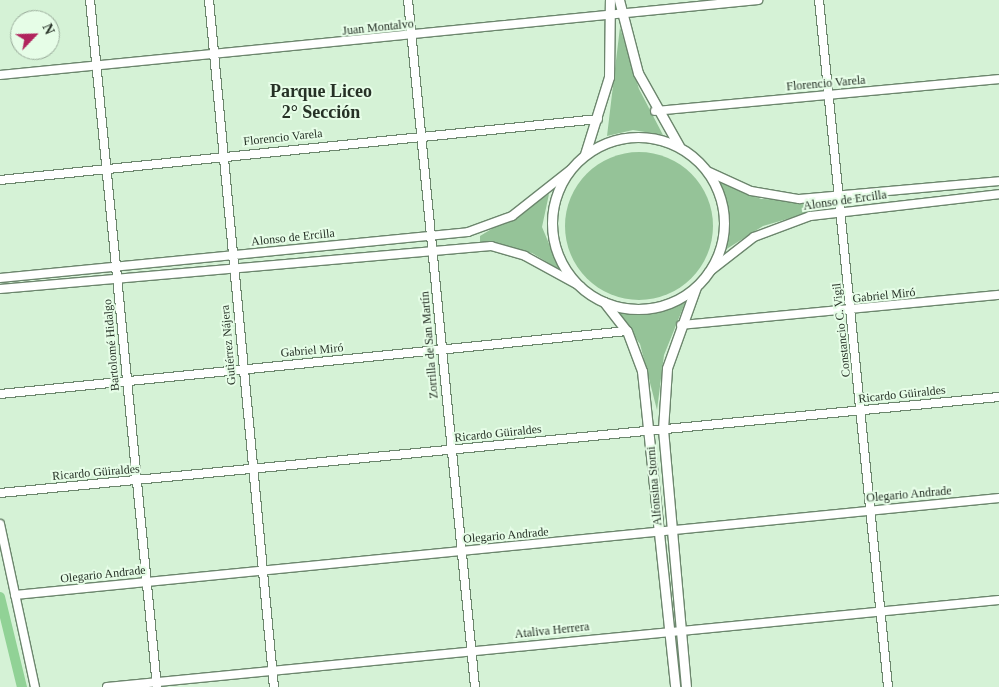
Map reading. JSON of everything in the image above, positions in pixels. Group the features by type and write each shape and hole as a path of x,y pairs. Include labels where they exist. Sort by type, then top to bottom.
{"street":[{"name":"Bartolomé Hidalgo","path":"90,0 157,684"},
{"name":"Gutiérrez Nájera","path":"209,0 242,369 274,687"},
{"name":"Zorrilla de San Martín","path":"408,0 475,687"},
{"path":"610,0 655,111 679,146 707,171 720,195 724,221 721,248 709,272 696,287 680,298 642,309 604,302 580,286 566,270 552,230 553,208 570,170 585,154 613,140 635,136 679,146"},
{"path":"585,154 598,119 609,77 619,0"},
{"name":"Juan Montalvo","path":"0,75 758,0"},
{"name":"Constancio C. Vigil","path":"819,0 888,687"},
{"name":"Florencio Varela","path":"655,111 999,80"},
{"name":"Florencio Varela","path":"0,180 420,135 598,119"},
{"name":"Alonso de Ercilla","path":"0,278 468,232 500,222 570,170"},
{"name":"Alonso de Ercilla","path":"707,171 766,195 799,199 999,181"},
{"name":"Alonso de Ercilla","path":"709,272 767,230 840,210 999,194"},
{"name":"Alonso de Ercilla","path":"0,289 491,246 509,250 580,286"},
{"name":"Alfonsina Storni","path":"686,687 662,429 667,368 696,287"},
{"name":"Gabriel Miró","path":"681,325 999,296"},
{"name":"Alfonsina Storni","path":"604,302 627,330 642,371 651,429 675,687"},
{"name":"Gabriel Miró","path":"0,394 627,330"},
{"name":"Ricardo Güiraldes","path":"0,493 136,482 651,429 999,397"},
{"name":"Olegario Andrade","path":"15,595 672,532 999,498"},
{"path":"0,524 34,687"},
{"name":"Ataliva Herrera","path":"108,687 157,684 272,670 471,650 999,600"}],"green space":[{"path":"620,27 639,89 663,135 633,130 607,136"},
{"path":"639,152 667,158 691,174 707,198 713,226 707,254 691,278 667,294 639,300 611,294 587,278 571,254 565,226 571,198 587,174 611,158"},
{"path":"718,180 761,199 831,201 832,206 763,226 725,250 729,230"},
{"path":"549,194 542,227 560,270 532,253 480,243 480,236"},
{"path":"687,298 664,355 657,410 640,344 613,307 649,312"}],"waterway":[{"path":"0,597 22,687"}],"district":[{"name":"Parque Liceo 2° Sección","path":"321,102"}]}
